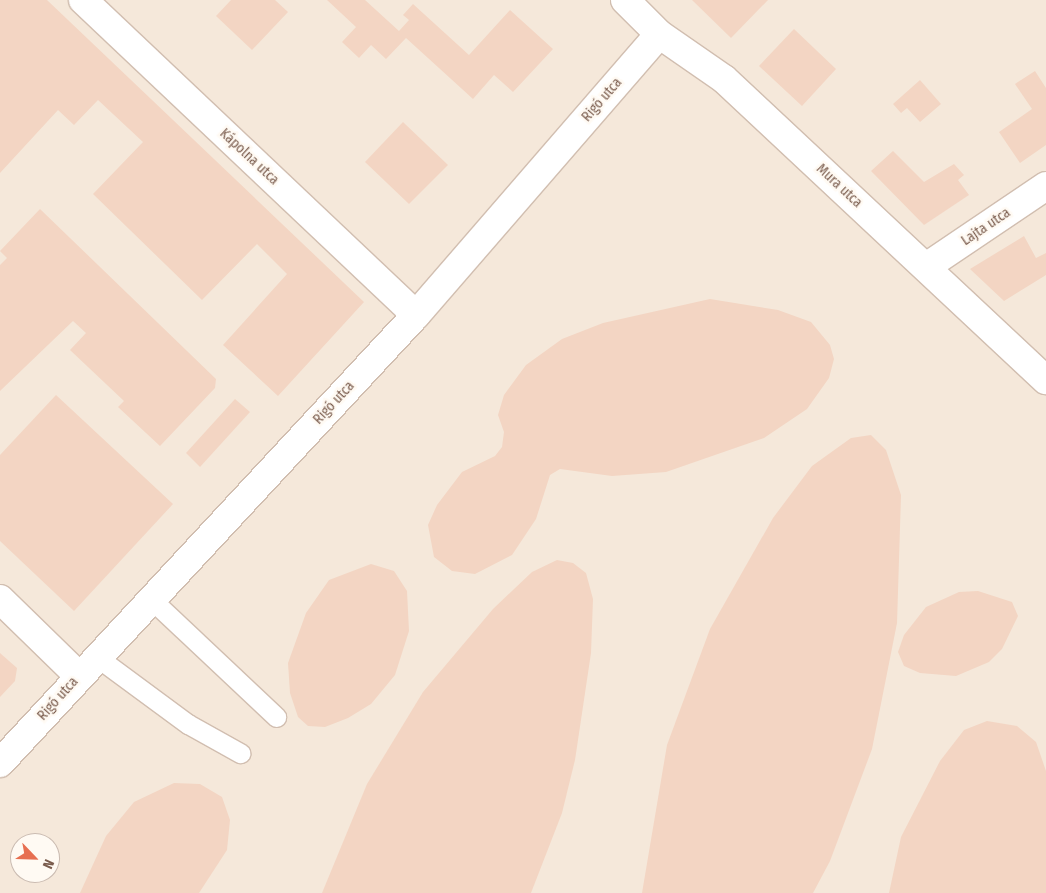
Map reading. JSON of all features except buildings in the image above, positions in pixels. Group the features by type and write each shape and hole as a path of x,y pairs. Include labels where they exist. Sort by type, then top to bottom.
{"street":[{"name":"Kápolna utca","path":"83,0 416,315"},
{"name":"Mura utca","path":"625,0 659,34 724,78 1046,380"},
{"name":"Rigó utca","path":"0,763 416,315 659,34"},
{"name":"Lajta utca","path":"926,267 1046,186"},
{"path":"0,599 88,667"}],"lane":[{"path":"151,599 276,717"},
{"path":"88,667 240,753"}],"shaded area":[{"path":"0,0 1046,0 1046,893 0,893"}]}
